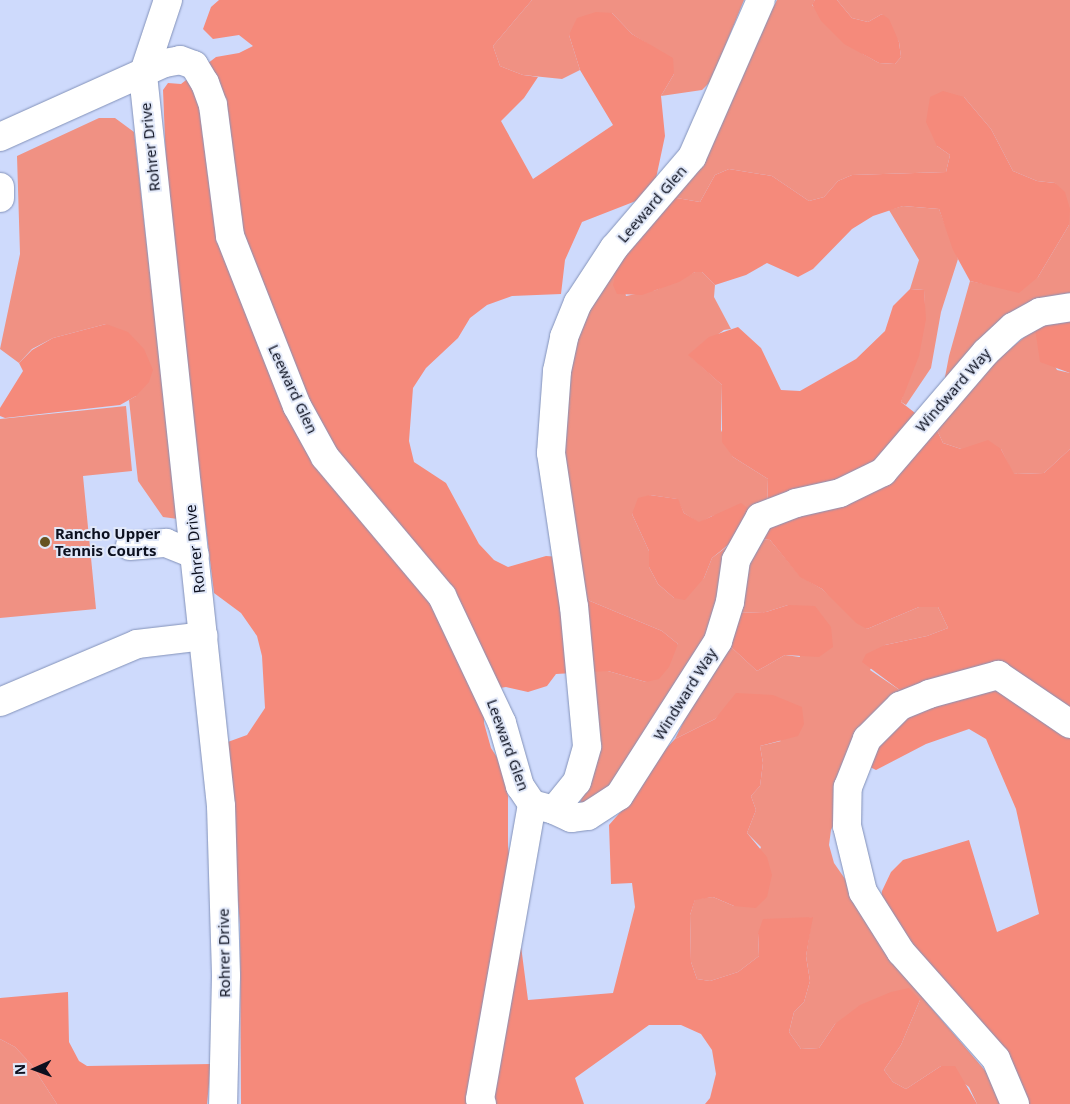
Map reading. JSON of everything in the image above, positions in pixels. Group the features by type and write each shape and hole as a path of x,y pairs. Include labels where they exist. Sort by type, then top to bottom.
{"street":[{"name":"Rohrer Drive","path":"168,0 143,74 221,806 226,976 223,1104"},
{"name":"Leeward Glen","path":"0,136 165,63 180,60 194,65 205,83 213,105 230,236 296,406 325,457 442,596 502,723 520,786 543,807 577,782 587,746 574,607 551,453 556,371 564,337 578,303 614,248 692,157 761,0"},
{"path":"0,187 0,198"},
{"name":"Windward Way","path":"543,807 571,818 588,816 618,796 718,641 730,602 736,560 760,517 796,502 840,493 883,472 986,352 1013,327 1040,312 1070,306"},
{"path":"130,546 166,543 195,555"},
{"path":"0,702 137,644 204,636"},
{"path":"1015,1104 996,1059 901,952 863,892 847,826 848,787 867,739 900,706 930,694 998,675 1070,724"},
{"path":"482,1104 480,1100 543,807"}],"shaded area":[{"path":"219,0 532,0 493,46 500,66 523,75 538,77 524,98 501,121 533,179 613,125 580,70 569,35 577,18 596,12 612,13 632,34 673,58 674,74 661,96 665,136 655,183 641,199 582,222 565,260 561,294 512,296 487,305 470,318 458,338 426,368 413,388 409,441 414,462 446,483 479,544 494,560 508,567 546,556 561,557 573,581 590,601 662,631 678,644 669,667 659,679 646,682 608,671 556,674 547,686 528,692 506,687 494,689 484,703 484,723 491,748 502,765 508,796 508,846 528,1000 613,993 635,907 632,883 611,884 609,825 624,808 659,756 675,739 715,719 736,693 773,695 802,707 804,724 798,736 760,746 763,763 760,786 751,796 756,810 747,833 767,857 772,875 767,897 756,908 734,906 713,897 695,900 690,915 691,962 697,979 710,981 738,972 759,956 758,933 763,919 813,917 806,956 810,981 804,1002 794,1012 789,1032 801,1049 819,1048 835,1024 860,1005 891,992 909,988 920,1000 901,1045 884,1070 893,1082 906,1089 941,1066 955,1066 977,1104 705,1104 710,1098 716,1074 712,1050 701,1034 681,1025 649,1025 575,1078 584,1104 241,1104 240,925 225,743 247,735 265,708 262,656 257,636 241,613 214,593 168,213 163,90 168,83 181,84 216,57 239,53 253,46 239,35 213,39 203,29 211,7"},
{"path":"532,0 744,0 711,81 702,90 661,96 674,74 651,46 632,34 612,13 569,35 580,70 562,79 523,75 500,66 493,46"},
{"path":"777,0 815,0 812,5 863,54 879,63 895,64 901,57 899,42 882,14 868,22 852,18 837,0 1070,0 1070,300 950,388 945,377 970,281 1004,288 1038,277 1069,225 1055,183 1037,181 1013,171 991,129 964,97 937,146 950,155 946,172 852,175 838,181 824,197 809,201 772,176 729,169 715,175 700,202 671,197"},
{"path":"815,0 837,0 852,18 868,22 882,14 889,19 899,42 901,57 895,64 879,63 844,44 821,21 812,4"},
{"path":"943,91 964,97 991,129 1013,171 1037,181 1055,183 1065,192 1070,209 1069,225 1038,277 1019,293 970,281 953,250 939,209 903,206 873,216 852,229 813,269 798,277 767,263 746,275 715,285 702,272 695,272 679,282 642,295 617,294 613,285 618,263 671,197 700,202 715,175 729,169 772,176 809,201 824,197 838,181 852,175 946,172 950,155 937,146 926,122 930,97"},
{"path":"99,118 115,118 134,132 178,519 163,517 138,481 129,400 136,396 106,324 53,338 32,349 19,363 0,349 20,254 17,156"},
{"path":"903,206 939,209 958,259 941,312 931,368 906,405 901,402 925,319 924,290 910,289 919,260 889,210"},
{"path":"618,263 626,296 656,290 695,272 702,272 715,285 714,297 731,329 724,330 689,355 722,385 721,430 733,457 768,479 767,509 712,516 699,523 684,513 677,499 650,495 632,514 649,551 649,567 658,584 674,598 704,578 712,558 729,545 725,584 709,638 629,764 599,797 579,804 587,788 593,671 608,671 646,682 678,644 662,631 590,601 578,587 558,449 573,343 594,297"},
{"path":"910,289 924,290 926,319 919,356 901,402 937,430 943,443 961,449 988,440 1001,449 1014,474 1044,473 1070,449 1070,1104 1013,1104 879,912 882,891 891,872 903,860 969,840 997,932 1039,914 1016,809 986,739 969,729 926,744 876,770 870,767 901,691 862,662 866,654 885,645 927,636 948,628 938,607 919,607 867,629 856,623 822,589 800,577 770,540 754,538 728,545 712,558 704,578 685,600 674,598 658,584 649,567 649,551 632,514 638,498 650,495 678,499 684,513 699,522 741,503 756,514 767,509 768,479 733,457 722,442 722,385 688,355 709,337 738,327 761,348 781,390 800,391 856,359 885,331 893,306"},
{"path":"1070,313 1070,373 1040,362 1035,328"},
{"path":"106,324 128,332 144,349 153,370 149,382 136,396 120,405 5,418 0,416 0,408 23,371 19,363 32,350 53,338"},
{"path":"1035,328 1057,370 1070,373 1070,449 1044,473 1013,474 1001,449 961,449 943,443 937,430 998,359"},
{"name":"Rancho Upper Tennis Courts","path":"126,406 132,471 83,476 96,609 0,618 0,419"},
{"path":"754,538 770,540 800,576 822,589 867,629 919,607 938,607 948,628 927,636 885,645 870,670 901,691 831,830 829,845 834,863 920,987 928,1004 995,1082 1003,1104 977,1104 969,1087 941,1066 906,1089 893,1082 884,1070 901,1045 920,1000 835,1024 819,1048 801,1049 789,1032 794,1012 804,1002 810,981 806,956 812,917 758,933 759,956 738,972 710,981 697,979 691,962 690,915 695,899 713,897 734,906 761,847 747,833 756,810 751,796 760,786 763,763 760,746 781,741 730,704 715,719 675,739 696,696 730,646 757,671 785,655 800,657 788,605 766,612 737,613"},
{"path":"788,605 815,606 831,627 833,647 819,657 785,655 757,671 730,646 737,613 766,612"},
{"path":"68,992 69,1042 79,1061 87,1066 211,1064 207,1104 57,1104 31,1064 15,1047 0,1039 0,998"},
{"path":"0,1039 15,1047 31,1064 57,1104 0,1104"}],"place":[{"name":"Rancho Upper Tennis Courts","path":"45,542"}]}
